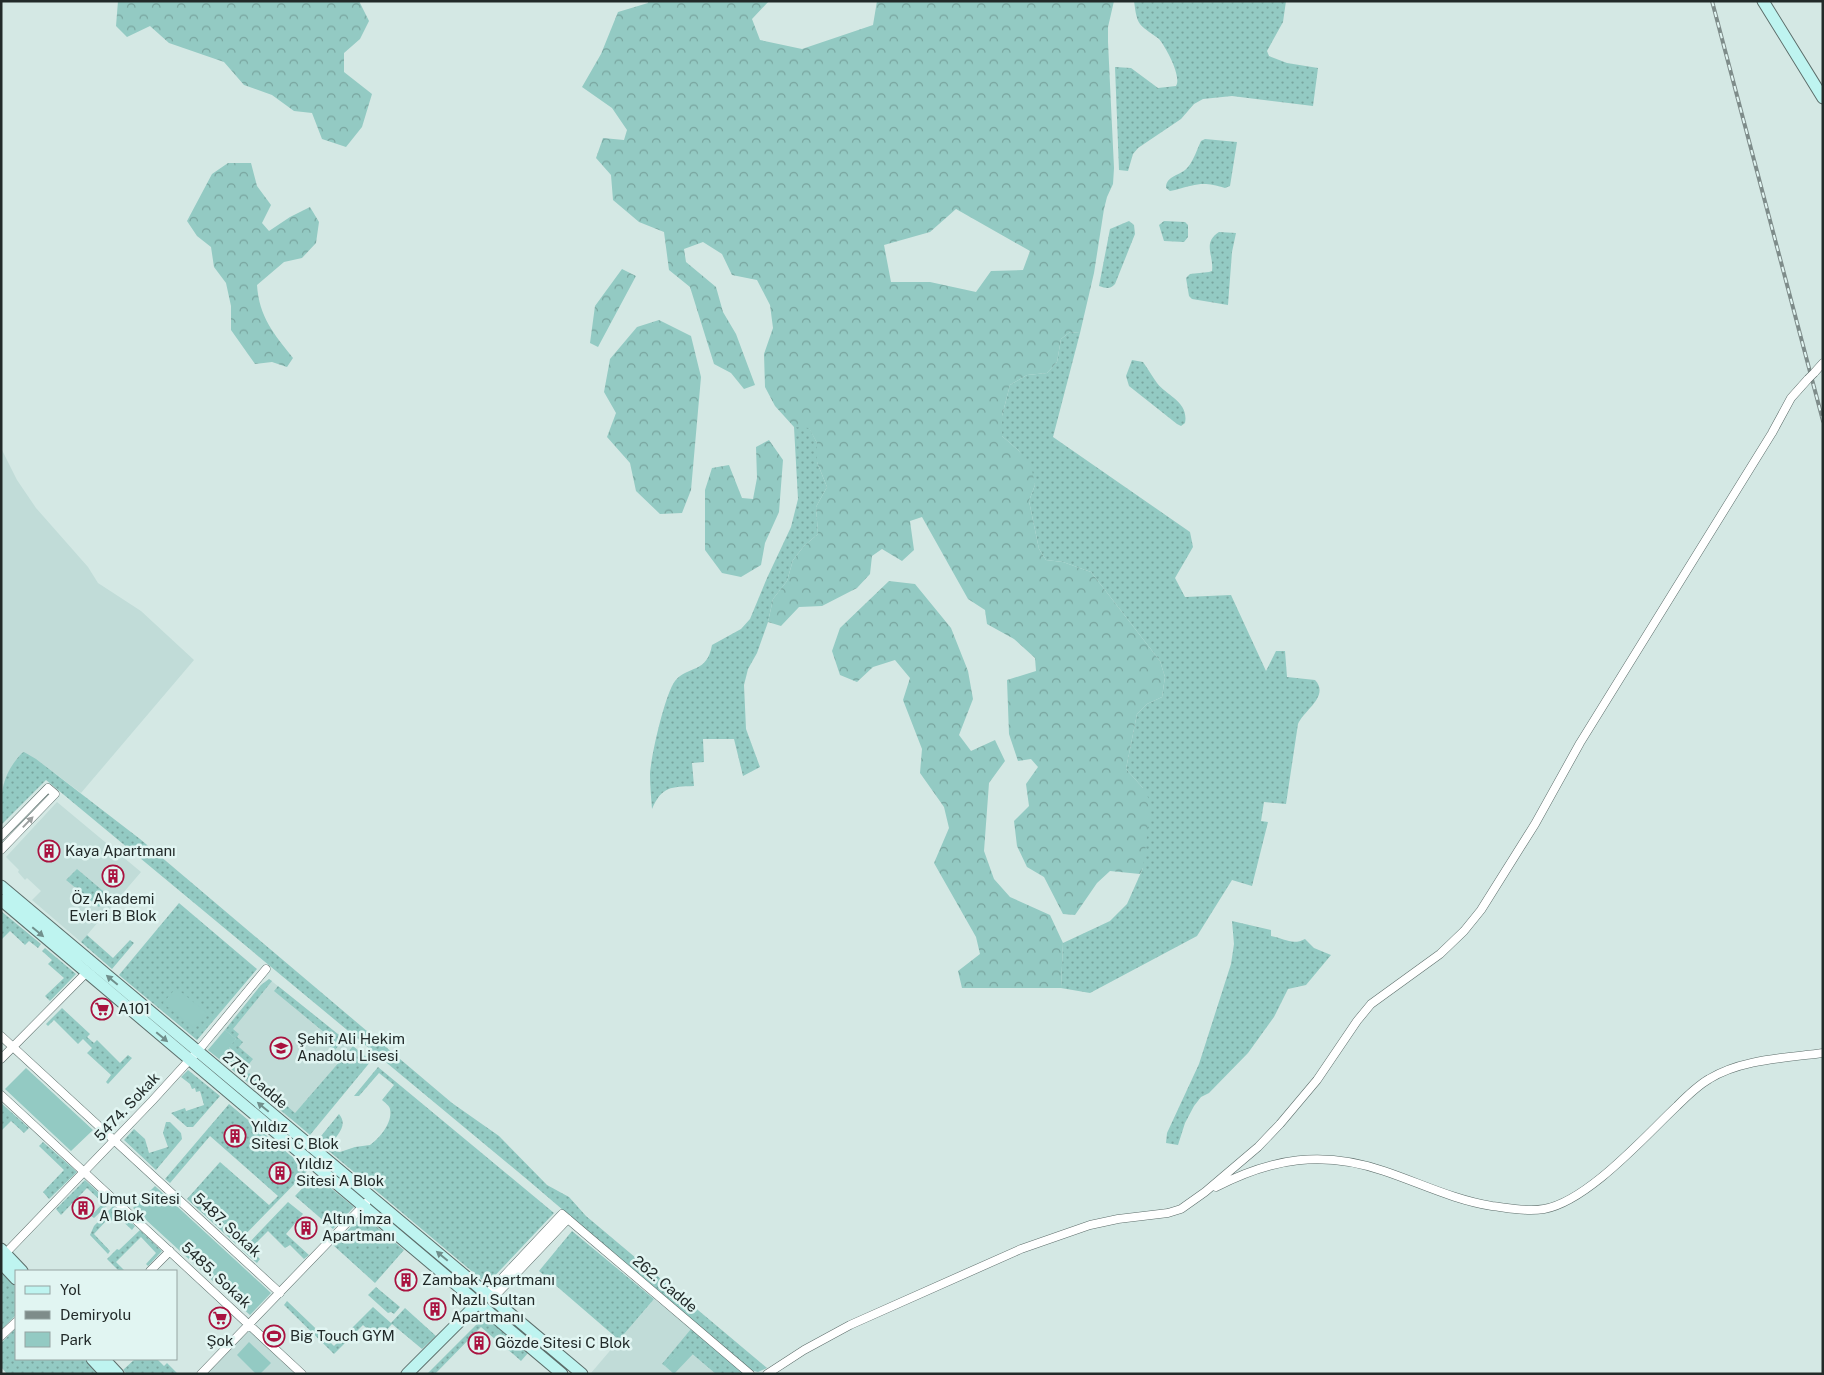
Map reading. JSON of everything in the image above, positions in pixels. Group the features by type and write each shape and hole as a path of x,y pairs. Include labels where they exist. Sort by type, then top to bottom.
{"street":[{"path":"1763,1 1823,98"},
{"path":"767,1374 843,1328 995,1260 1045,1240 1090,1225 1178,1210 1205,1192 1254,1149 1287,1117 1318,1080 1357,1021 1371,1004 1440,954 1476,917 1505,874 1580,742 1756,458 1791,398 1823,363"},
{"path":"1,836 48,788 55,794 1,850"},
{"name":"275. Cadde","path":"1,886 193,1056 486,1301 582,1374"},
{"name":"275. Cadde","path":"1,900 86,973 193,1056"},
{"name":"5474. Sokak","path":"2,1256 115,1141 193,1056 266,969"},
{"path":"1,1059 86,973"},
{"name":"5487. Sokak","path":"1,1036 280,1293"},
{"path":"1205,1192 1240,1175 1273,1163 1321,1159 1368,1166 1468,1201 1521,1210 1544,1209 1569,1201 1599,1179 1708,1079 1741,1066 1823,1053"},
{"name":"5485. Sokak","path":"1,1095 302,1374"},
{"path":"200,1374 367,1202"},
{"name":"262. Cadde","path":"486,1301 565,1217 750,1374"},
{"path":"151,1270 170,1251"},
{"path":"2,1256 21,1270"},
{"path":"2,1256 15,1277"},
{"path":"407,1374 486,1301"},
{"path":"418,1374 486,1301"},
{"name":"275. Cadde","path":"486,1301 562,1374"},
{"path":"1,1336 15,1323"},
{"path":"93,1360 106,1374"},
{"path":"105,1360 118,1374"}],"shaded area":[{"path":"1,448 17,480 36,508 88,567 98,583 141,611 194,660 81,793 53,772 1,825"},
{"path":"57,802 141,872 81,942 32,900 41,891 27,878 25,880 18,872 19,870 6,857"},
{"name":"Şehit Ali Hekim Anadolu Lisesi","path":"269,979 353,1046 290,1119 208,1050 261,985"},
{"path":"654,1299 743,1372 741,1374 591,1373"},
{"path":"249,1331 295,1374 207,1374"}],"green space":[{"path":"118,1 359,1 369,21 360,39 344,53 344,72 372,94 362,127 346,147 322,139 312,113 294,111 272,95 244,85 224,62 169,43 150,26 127,37 116,26"},
{"path":"648,1 769,1 752,19 760,40 802,49 873,25 877,1 1114,1 1108,27 1114,168 1113,184 1104,209 1094,273 1080,333 1070,332 1061,339 1057,362 1047,373 1027,375 1010,385 1002,416 1002,436 1019,451 1032,470 1035,485 1029,501 1039,549 1046,560 1063,562 1091,572 1160,661 1165,677 1162,697 1147,704 1137,714 1126,769 1143,788 1151,803 1143,868 1140,874 1110,871 1097,883 1075,915 1063,914 1044,877 1027,867 1017,846 1014,821 1029,806 1026,784 1038,767 1031,759 1018,761 1009,734 1007,680 1036,671 1035,658 1014,639 987,624 985,610 968,599 922,517 910,521 914,550 902,561 882,549 872,556 870,574 857,588 822,606 799,607 781,626 768,622 773,599 787,581 793,560 804,546 818,534 816,507 827,487 817,462 817,443 809,428 794,427 775,406 765,387 764,354 773,328 770,305 757,280 732,275 722,254 703,242 684,249 686,262 716,287 723,312 736,334 755,385 744,389 731,373 714,364 690,287 669,270 664,232 639,222 613,200 611,175 596,158 603,138 624,140 627,130 612,108 582,87 601,54 618,12 648,3","holes":["956,209 1030,251 1023,270 991,271 976,292 930,282 891,282 884,245 930,232"]},
{"path":"1134,1 1286,1 1283,22 1267,51 1269,56 1287,63 1318,68 1313,106 1232,96 1203,99 1194,104 1181,119 1138,148 1133,154 1128,171 1119,170 1115,67 1131,68 1158,88 1176,86 1177,82 1175,69 1169,55 1159,39 1139,22"},
{"path":"1205,139 1237,142 1230,186 1225,188 1200,184 1170,191 1166,188 1168,180 1188,167 1201,141"},
{"path":"228,163 251,163 257,186 271,205 262,223 269,231 310,207 319,222 316,243 302,258 284,262 257,285 264,316 293,358 287,367 272,362 255,364 231,330 231,306 226,283 214,267 211,247 197,236 187,221 212,174"},
{"path":"1129,221 1134,225 1135,234 1115,284 1109,288 1099,286 1110,229"},
{"path":"1164,221 1185,222 1188,225 1188,237 1184,242 1164,241 1159,225"},
{"path":"1219,232 1236,233 1232,252 1228,305 1192,299 1189,296 1186,278 1190,274 1212,271 1210,245 1211,240"},
{"path":"622,269 636,276 598,347 590,343 595,306"},
{"path":"659,320 691,336 701,377 691,490 682,513 660,514 636,491 630,463 607,437 616,413 604,392 610,359 637,327"},
{"path":"1070,332 1080,333 1053,437 1190,532 1193,547 1175,578 1185,597 1231,595 1266,671 1276,651 1285,651 1287,677 1315,680 1320,692 1298,724 1286,804 1264,802 1261,821 1268,822 1252,886 1232,880 1197,936 1090,993 1061,988 1063,943 1110,921 1127,904 1143,868 1143,788 1126,769 1137,714 1147,704 1162,697 1165,677 1160,661 1091,572 1063,562 1046,560 1039,549 1029,501 1035,485 1019,451 1002,436 1002,416 1010,385 1027,375 1047,373 1057,362 1061,339"},
{"path":"1132,360 1143,362 1161,388 1181,405 1184,410 1185,423 1181,426 1177,424 1129,386 1126,376"},
{"path":"794,427 809,427 817,443 817,462 827,487 816,507 818,534 804,546 793,560 787,581 773,599 768,622 757,653 748,669 744,685 746,729 760,767 743,776 734,739 703,739 704,762 692,763 694,786 668,789 656,801 652,809 651,765 659,726 671,688 680,676 706,661 712,645 741,629 750,619 791,527 798,499"},
{"path":"769,440 783,460 779,512 765,543 761,565 741,577 722,573 705,550 705,490 712,468 729,465 742,498 753,499 757,478 756,447"},
{"path":"889,581 915,584 951,628 968,671 973,699 959,735 971,751 995,740 1005,761 989,783 984,851 994,879 1010,897 1050,915 1063,943 1061,988 962,988 958,971 980,954 976,937 934,863 949,828 944,807 920,773 922,749 903,700 910,678 895,660 873,667 857,682 840,675 832,651 840,628"},
{"path":"24,752 36,759 140,839 452,1103 499,1136 547,1185 569,1197 586,1216 767,1368 758,1372 750,1370 529,1181 46,780 1,825 3,786 9,770"},
{"path":"77,869 109,896 99,907 66,880"},
{"path":"179,903 257,969 197,1040 119,975"},
{"path":"1,911 41,944 38,948 29,941 25,945 10,931 1,940"},
{"path":"1232,921 1271,930 1271,936 1288,941 1296,942 1305,939 1314,948 1331,955 1306,985 1288,989 1274,1017 1248,1053 1209,1093 1201,1097 1185,1123 1178,1145 1166,1143 1167,1133 1199,1064 1231,964 1234,944"},
{"path":"87,935 113,958 130,940 134,943 112,969 81,942"},
{"path":"45,948 76,974 50,1001 45,996 64,978 48,964 52,960 42,951"},
{"path":"269,979 272,981 233,1029 239,1034 237,1037 243,1042 239,1047 253,1059 249,1064 229,1047 236,1039 225,1030 261,985"},
{"path":"278,986 344,1039 335,1050 322,1041 326,1036 325,1033 274,991"},
{"path":"176,988 207,1013 194,1028 163,1003"},
{"path":"62,1008 90,1034 87,1037 94,1043 97,1040 120,1063 128,1055 132,1058 108,1084 106,1082 111,1075 87,1053 92,1048 83,1039 78,1044 54,1020 48,1026 46,1024"},
{"path":"225,1030 236,1039 229,1048 249,1064 239,1075 208,1050"},
{"path":"353,1046 371,1061 310,1135 244,1079 249,1073 295,1113"},
{"path":"378,1067 554,1213 487,1284 317,1141 339,1114 343,1123 331,1146 332,1149 340,1152 370,1145 382,1134 390,1119 390,1109 382,1100 394,1085 379,1073 359,1096 354,1096"},
{"path":"26,1068 93,1130 71,1151 5,1089"},
{"path":"188,1070 220,1096 193,1127 187,1127 171,1113 185,1108 186,1111 204,1105 200,1091 196,1092 195,1088 192,1089 190,1084 181,1077"},
{"path":"1,1103 29,1128 24,1133 11,1121 1,1131"},
{"path":"229,1104 308,1170 236,1244 187,1199 220,1162 269,1205 278,1196 210,1136 170,1183 165,1179"},
{"path":"166,1122 170,1122 181,1133 182,1139 156,1170 124,1140 134,1129 145,1139 149,1153 168,1147 163,1133"},
{"path":"43,1142 77,1172 49,1199 43,1192 64,1170 39,1146"},
{"path":"315,1175 354,1207 333,1229 295,1196"},
{"path":"85,1180 110,1203 94,1218 91,1216 103,1203 87,1188 61,1215 56,1209"},
{"path":"155,1186 271,1293 250,1315 133,1208"},
{"path":"288,1202 303,1214 286,1234 309,1255 304,1259 290,1245 285,1248 268,1231 250,1249 260,1259 257,1263 242,1250"},
{"path":"113,1206 135,1226 132,1230 117,1216 109,1223 106,1221 94,1234 110,1251 108,1254 90,1235 94,1226"},
{"path":"363,1215 404,1250 375,1283 333,1245"},
{"path":"140,1230 162,1251 148,1266 146,1264 156,1253 141,1237 116,1262 124,1270 118,1270 107,1259 117,1249 119,1250"},
{"path":"572,1231 654,1299 619,1340 539,1271"},
{"path":"1,1271 15,1286 15,1316 1,1330"},
{"path":"376,1287 400,1307 394,1314 388,1313 368,1295"},
{"path":"287,1301 334,1346 373,1307 391,1323 405,1308 436,1336 422,1349 392,1324 378,1339 363,1325 334,1354 284,1305"},
{"path":"485,1316 528,1353 521,1361 481,1327 435,1374 427,1374"},
{"path":"15,1329 15,1360 85,1360 99,1374 7,1374 1,1367 1,1343"},
{"path":"691,1329 743,1372 741,1374 716,1374 683,1346 665,1366 662,1364"},
{"path":"249,1342 271,1363 260,1374 256,1374 237,1355"},
{"path":"683,1345 693,1354 674,1374 665,1366"},
{"path":"134,1360 158,1360 164,1366 167,1363 178,1374 127,1374 123,1370"}],"railway":[{"path":"1712,1 1823,421"}],"place":[{"name":"Kaya Apartmanı","path":"49,851"},
{"name":"Öz Akademi Evleri B Blok","path":"113,876"},
{"name":"A101","path":"102,1009"},
{"name":"Şehit Ali Hekim Anadolu Lisesi","path":"281,1048"},
{"name":"Yıldız Sitesi C Blok","path":"235,1136"},
{"name":"Yıldız Sitesi A Blok","path":"280,1173"},
{"name":"Umut Sitesi A Blok","path":"83,1208"},
{"name":"Altın İmza Apartmanı","path":"306,1228"},
{"name":"Zambak Apartmanı","path":"406,1280"},
{"name":"Nazlı Sultan Apartmanı","path":"435,1309"},
{"name":"Şok","path":"220,1318"},
{"name":"Big Touch GYM","path":"274,1336"},
{"name":"Gözde Sitesi C Blok","path":"479,1343"}]}
